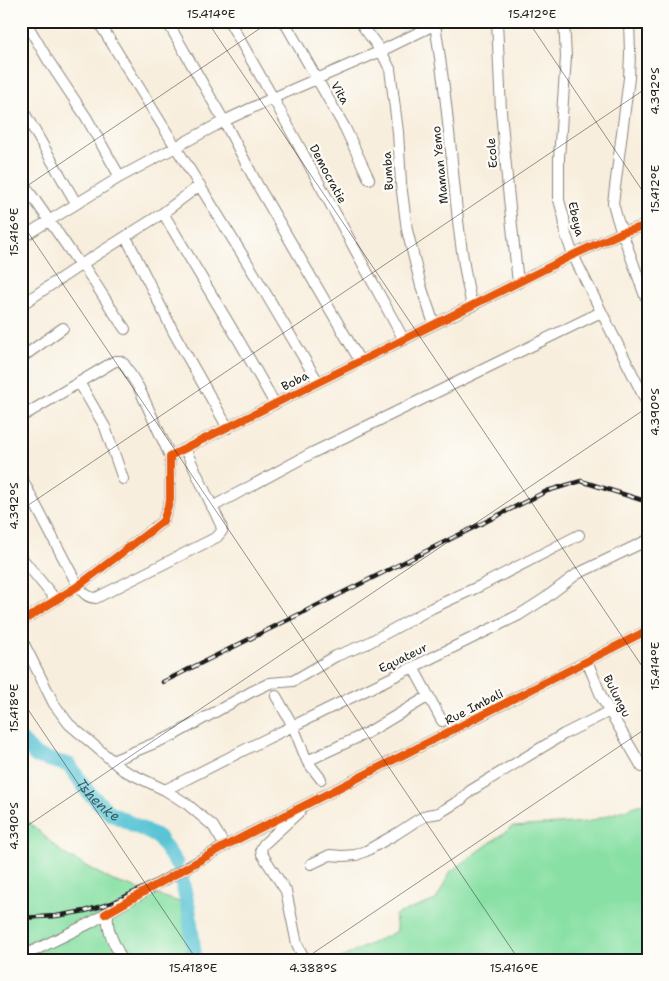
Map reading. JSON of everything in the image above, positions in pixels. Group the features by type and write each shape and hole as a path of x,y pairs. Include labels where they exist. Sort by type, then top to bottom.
{"street":[{"path":"25,21 48,60 86,117 120,177"},
{"path":"98,21 200,185 318,382"},
{"path":"167,21 224,121 257,184 360,361"},
{"name":"Democratie","path":"229,21 273,98 404,340"},
{"name":"Vita","path":"284,21 345,128 369,179"},
{"name":"Bumba","path":"358,21 381,51 390,69 398,132 400,184 407,230 421,286 434,324"},
{"name":"Ecole","path":"497,21 502,121 518,283"},
{"name":"Ebeya","path":"564,21 566,56 560,132 559,200 566,235 573,255 648,405"},
{"path":"629,21 629,78 613,202 645,296"},
{"path":"21,238 120,177 224,121 381,51 436,22"},
{"name":"Maman Yemo","path":"436,22 461,246 472,306"},
{"path":"21,107 76,203"},
{"path":"21,180 101,291 124,329"},
{"path":"21,305 81,264 163,213 200,185"},
{"path":"163,213 188,252 275,404"},
{"name":"Boba","path":"170,456 573,255 623,232 648,225"},
{"path":"126,237 174,333 228,428"},
{"path":"212,507 312,453 601,312"},
{"path":"21,358 63,328"},
{"path":"21,417 115,361 120,361 124,364 139,388 170,456 170,500 163,521 78,586 21,622"},
{"path":"79,382 105,426 123,479"},
{"path":"21,477 78,586 86,595 96,598 217,537 222,532 221,525 185,449"},
{"path":"112,761 174,734 270,683 293,681 336,656 366,644 432,608 480,586 579,535"},
{"name":"Equateur","path":"165,790 518,615 544,599 577,574 648,540"},
{"path":"21,557 56,600"},
{"name":"Rue Imbali","path":"21,957 92,922 225,846 648,630"},
{"path":"21,638 54,704 69,724 123,770 165,790 187,804 213,826 225,846"},
{"name":"Bulungu","path":"587,662 602,698 642,767"},
{"path":"413,667 442,721"},
{"path":"276,696 293,726 307,761 321,779"},
{"path":"307,761 380,726 429,696"},
{"path":"311,864 330,855 356,855 374,847 416,820 427,815 439,813 462,799 470,791 564,734 610,711"},
{"path":"305,960 297,944 286,890 262,854 262,849 264,844 310,802"},
{"path":"105,914 108,916 109,932 122,960"}],"green space":[{"path":"648,802 648,960 337,960 397,931 395,915 436,900 450,872 512,827 587,822"},
{"path":"21,815 64,854 113,881 183,903 191,960 21,960"}],"waterway":[{"name":"Tshenke","path":"21,740 36,756 69,765 88,792 110,813 158,837 176,863"},
{"name":"Tshenke","path":"181,877 189,911 195,960"}],"railway":[{"path":"163,682 547,491 581,481 648,502"},
{"path":"21,918 56,916 85,911 112,903 147,886 224,843 648,629"}],"cycle path":[{"path":"21,622 78,586 163,521 170,500 170,456 573,255 623,232 648,225"},
{"path":"105,914 225,846 648,630"}]}
